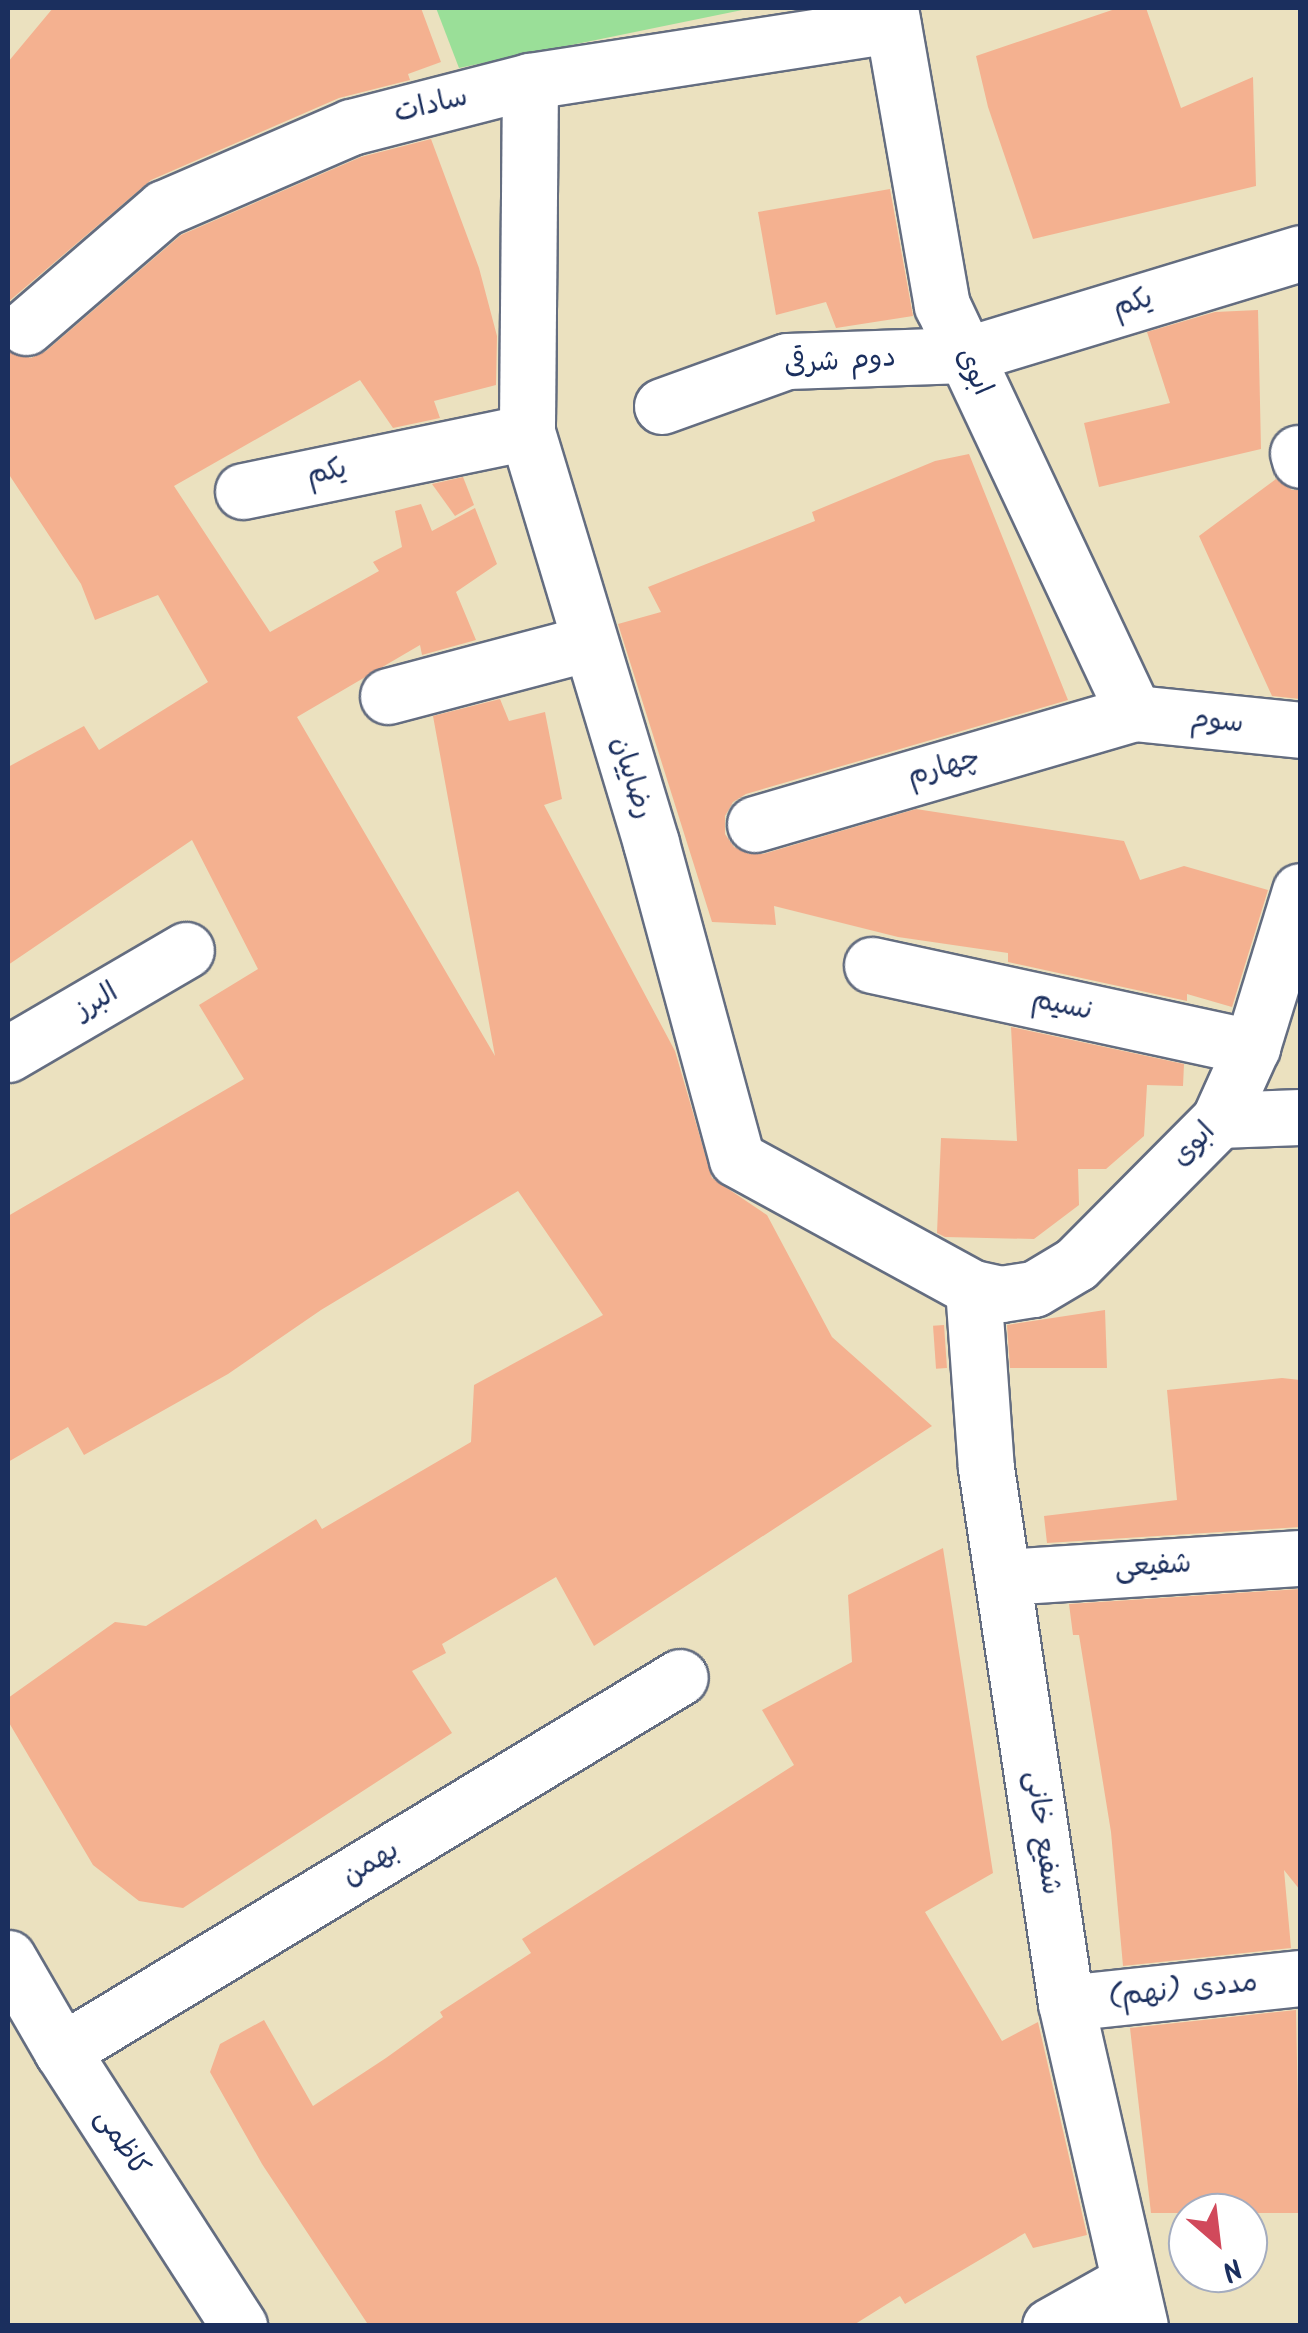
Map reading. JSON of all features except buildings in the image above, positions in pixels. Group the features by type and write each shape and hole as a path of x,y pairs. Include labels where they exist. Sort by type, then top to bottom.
{"street":[{"name":"سادات","path":"26,328 164,208 350,126 530,81 892,16"},
{"name":"ابوی","path":"892,16 942,306 1134,713"},
{"name":"رضاییان","path":"530,81 527,432 651,843 737,1158 974,1312"},
{"name":"یکم","path":"965,355 1300,253"},
{"name":"دوم شرقی","path":"662,406 787,361 965,355"},
{"name":"یکم","path":"244,491 527,432"},
{"path":"388,696 588,643"},
{"name":"سوم","path":"1134,713 1300,730"},
{"name":"چهارم","path":"756,824 1134,713"},
{"name":"ابوی","path":"974,1312 1001,1294 1034,1289 1076,1264 1220,1120 1252,1047 1300,892"},
{"name":"البرز","path":"8,1054 186,950"},
{"name":"نسیم","path":"872,965 1252,1047"},
{"path":"1220,1120 1300,1118"},
{"name":"شفیع خانی","path":"974,1312 986,1468 1066,2003 1134,2304"},
{"name":"شفیعی","path":"1005,1577 1300,1558"},
{"name":"بهمن","path":"62,2051 680,1677"},
{"name":"کاظمی","path":"8,1958 62,2051 239,2326"},
{"name":"مددی (نهم)","path":"1066,2003 1300,1978"},
{"path":"1050,2326 1134,2304"}],"green space":[{"path":"436,8 752,8 459,68"}]}
